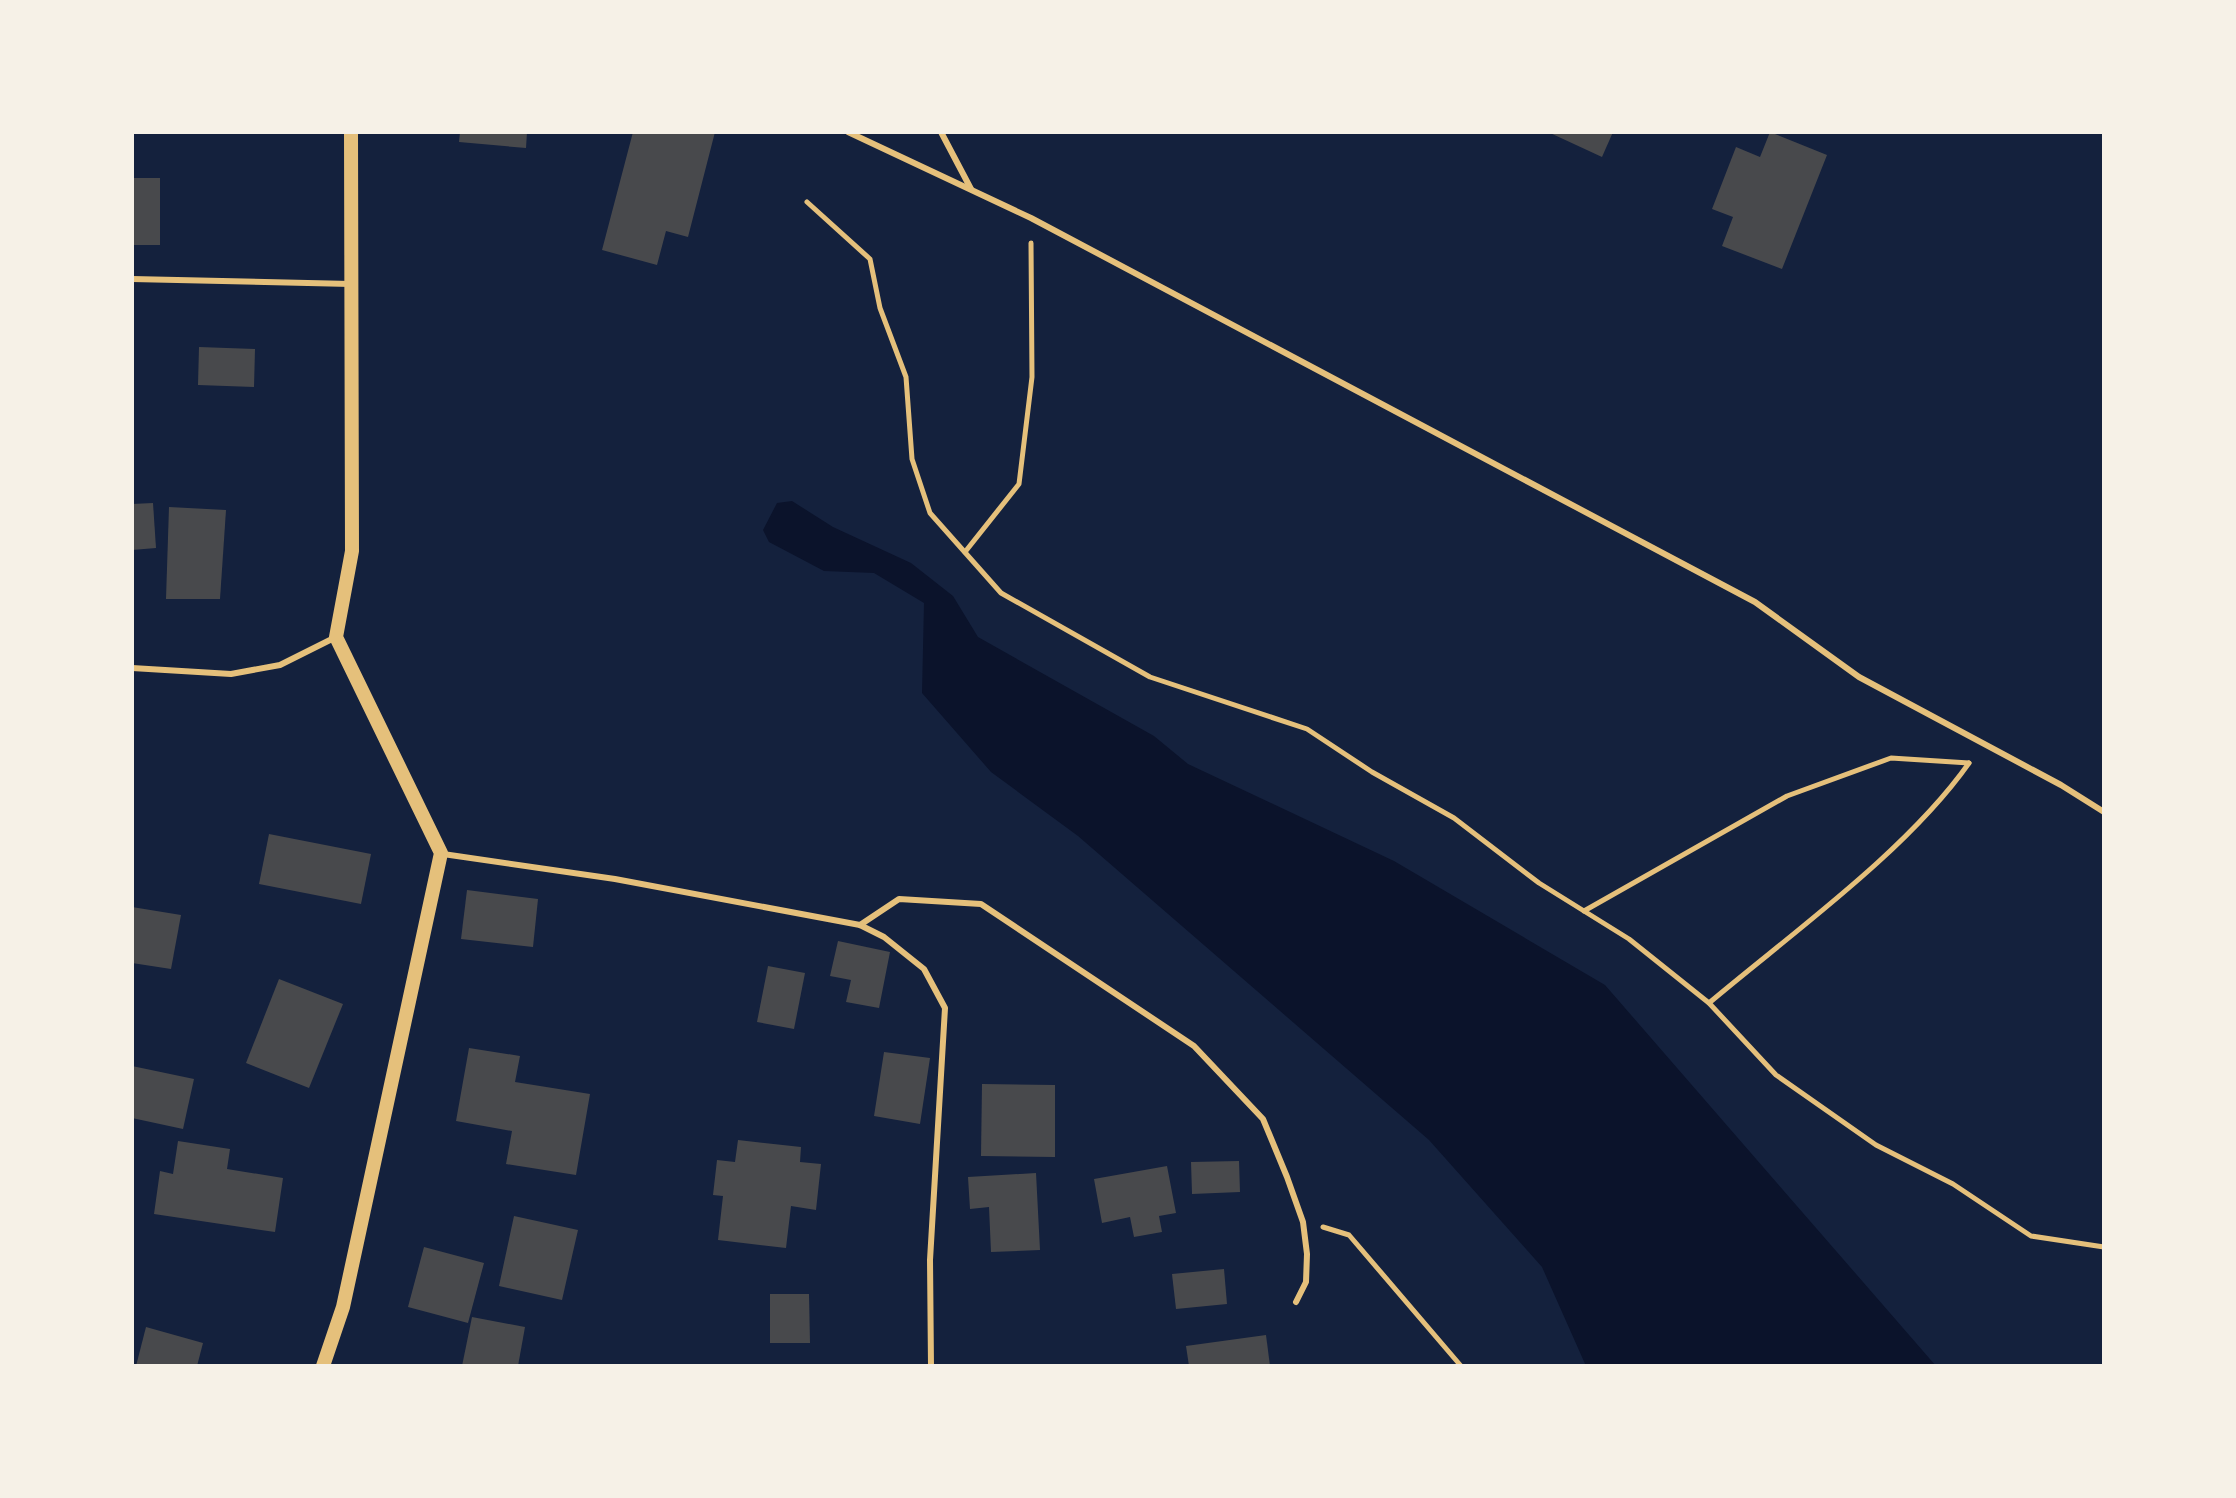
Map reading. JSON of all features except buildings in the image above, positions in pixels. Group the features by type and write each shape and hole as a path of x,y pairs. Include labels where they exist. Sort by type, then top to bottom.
{"street":[{"path":"323,1366 343,1307 441,853 336,637 352,551 351,132"}],"lane":[{"path":"848,132 1031,218 1755,602 1859,677 2061,785 2104,812"},
{"path":"941,132 971,189"},
{"path":"132,279 351,284"},
{"path":"132,668 231,674 280,665 336,637"},
{"path":"441,853 615,879 860,925 884,937 924,969 945,1008 930,1260 931,1366"},
{"path":"860,925 899,899 981,904 1194,1046 1263,1119 1303,1222 1306,1282 1296,1302"}],"path":[{"path":"807,202 870,259 880,308 906,377 912,459 930,513 1001,593 1150,677 1307,729 1372,772 1454,818 1539,883 1629,939 1709,1003 1776,1075 1876,1145 1953,1184 2031,1236 2104,1247"},
{"path":"965,552 1019,484 1032,377 1031,218"},
{"path":"1960,732 1969,763"},
{"path":"1583,911 1787,796 1891,758 1969,763"},
{"path":"1709,1003 1881,858 1948,793 1969,763"},
{"path":"1303,1222 1349,1235 1461,1366"}],"water":[{"path":"792,501 833,527 911,563 953,596 978,637 1154,736 1188,764 1394,861 1605,985 1936,1366 1586,1366 1542,1267 1429,1140 1078,836 991,772 922,693 924,603 874,573 824,571 769,542 763,530 777,503"}]}
